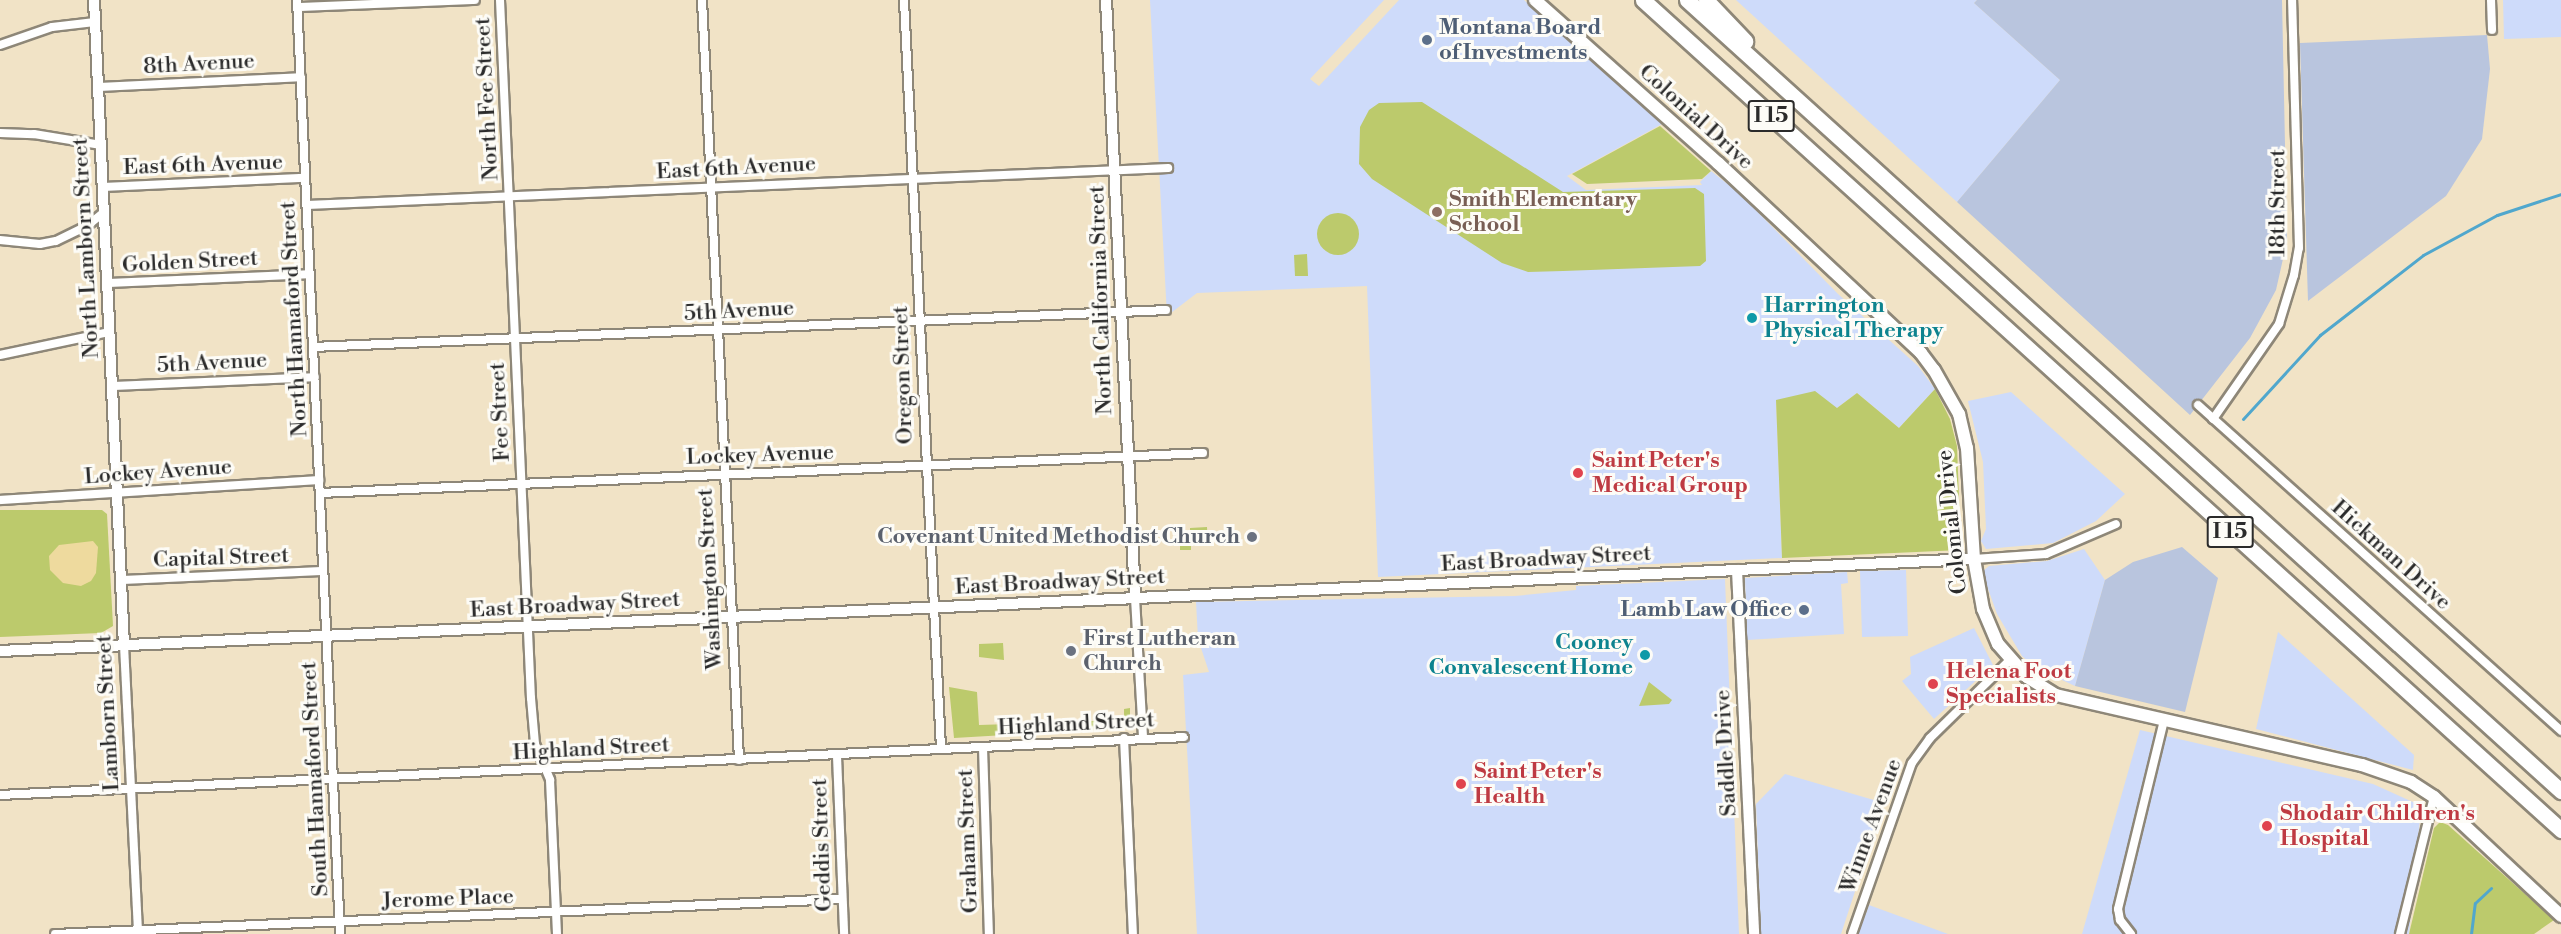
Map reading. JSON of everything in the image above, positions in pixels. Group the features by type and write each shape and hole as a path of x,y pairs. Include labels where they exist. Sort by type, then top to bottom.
{"highway":[{"name":"I 15","path":"1643,0 2561,831"},
{"name":"I 15","path":"1687,0 2561,790"},
{"path":"1706,0 1788,91"}],"main road":[{"name":"Colonial Drive","path":"1535,0 1921,353 1959,414 1969,465 1974,559 1983,609 1991,632 2010,660 2036,685 2056,695 2368,766 2411,782 2434,797 2561,916"}],"street":[{"name":"North Lamborn Street","path":"94,0 116,494"},
{"path":"297,4 476,0"},
{"name":"North Fee Street","path":"500,0 509,197"},
{"name":"Washington Street","path":"702,0 729,617 738,760"},
{"name":"Oregon Street","path":"904,0 925,466 941,749"},
{"name":"North California Street","path":"1106,0 1135,598"},
{"name":"18th Street","path":"2213,419 2279,324 2294,275 2299,248 2292,0"},
{"path":"2491,0 2492,30"},
{"name":"North Hannaford Street","path":"297,4 326,636"},
{"path":"0,45 52,27 95,22"},
{"name":"8th Avenue","path":"98,87 301,77"},
{"name":"East 6th Avenue","path":"0,133 34,134 101,146"},
{"name":"East 6th Avenue","path":"307,205 1168,168"},
{"name":"East 6th Avenue","path":"103,187 305,178"},
{"name":"Fee Street","path":"509,197 535,744 550,780 557,934"},
{"path":"0,240 40,244 56,242 87,226 104,212"},
{"name":"Golden Street","path":"107,283 310,274"},
{"name":"5th Avenue","path":"313,347 1166,310"},
{"path":"0,355 109,332"},
{"name":"5th Avenue","path":"111,386 315,377"},
{"name":"Hickman Drive","path":"2198,405 2561,731"},
{"name":"Lockey Avenue","path":"320,493 1203,453"},
{"name":"Lockey Avenue","path":"0,500 116,494 131,489 319,480"},
{"name":"Lamborn Street","path":"116,494 138,932"},
{"name":"East Broadway Street","path":"0,651 1974,559 2046,554 2116,524"},
{"name":"Saddle Drive","path":"1737,570 1754,934"},
{"name":"Capital Street","path":"121,580 324,572"},
{"path":"1135,598 1143,738"},
{"name":"South Hannaford Street","path":"326,636 340,934"},
{"name":"Winne Avenue","path":"1852,934 1912,763 1930,738 2010,660"},
{"path":"2132,934 2120,920 2118,909 2164,720"},
{"name":"Highland Street","path":"0,795 837,756 1124,738 1184,737"},
{"path":"1124,738 1133,934"},
{"name":"Graham Street","path":"983,747 989,934"},
{"name":"Geddis Street","path":"837,756 844,934"},
{"path":"2400,934 2434,797"},
{"name":"Jerome Place","path":"55,934 842,899"}],"shaded area":[{"path":"1150,0 1384,0 1310,79 1319,86 1399,0 1524,0 1662,124 1567,176 1586,190 1702,185 1700,182 1711,171 1739,193 1838,294 1918,366 1935,389 1899,428 1857,393 1837,408 1776,400 1782,558 1378,577 1367,286 1197,293 1167,316"},
{"path":"1736,0 1977,0 1974,3 2060,80 1957,202"},
{"path":"1977,0 2282,0 2287,241 2276,290 2250,338 2190,415 1957,202 2060,80 1974,3"},
{"path":"2503,0 2561,0 2561,37 2504,39"},
{"path":"2487,35 2490,69 2482,139 2446,196 2308,301 2300,43"},
{"path":"2011,392 2125,494 2096,521 2053,543 1986,549 1981,541 1986,529 1983,462 1968,401"},
{"path":"2182,547 2218,578 2185,712 2075,686 2105,580 2133,562"},
{"path":"2084,549 2105,580 2075,686 2036,668 2022,656 1997,614 1982,572 1989,566 2047,561"},
{"path":"1906,570 1908,636 1862,637 1860,571"},
{"path":"1847,572 1848,583 1841,584 1844,634 1747,640 1745,578"},
{"name":"Saint Peter's Health","path":"1725,579 1739,934 1197,934 1183,675 1209,672 1198,639 1196,602 1515,596 1576,590 1576,586"},
{"path":"1974,628 1993,665 1934,719 1902,681 1911,674 1910,657"},
{"path":"2278,632 2414,755 2413,770 2256,729"},
{"name":"Shodair Children's Hospital","path":"2140,730 2373,784 2415,803 2421,808 2409,934 2082,934"},
{"path":"1785,774 1884,803 1841,934 1761,934 1756,804"},
{"path":"1869,905 1948,934 1858,934"}],"green space":[{"path":"1422,102 1563,192 1695,188 1704,194 1706,261 1700,266 1528,272 1502,263 1372,179 1359,164 1360,127 1369,110 1379,103"},
{"path":"1660,126 1711,171 1702,179 1587,184 1572,174"},
{"path":"1338,213 1353,219 1359,234 1353,249 1338,255 1323,249 1317,234 1323,219"},
{"path":"1307,254 1308,276 1295,276 1294,255"},
{"path":"1935,389 1950,419 1957,446 1961,550 1782,558 1776,400 1815,391 1837,408 1857,393 1899,428"},
{"path":"0,510 102,510 107,514 113,626 101,633 0,637"},
{"path":"1207,527 1208,544 1191,545 1191,550 1180,550 1180,537 1190,537 1190,528"},
{"path":"1003,643 1004,660 979,657 979,644"},
{"path":"1649,682 1672,700 1669,704 1639,706"},
{"path":"949,687 977,692 979,725 1124,720 1124,709 1130,708 1130,728 954,738"},
{"path":"2440,822 2448,825 2554,920 2534,934 2409,934 2434,828"}],"sand":[{"path":"93,541 98,547 96,573 91,581 81,586 63,583 50,570 49,556 59,545"}],"waterway":[{"path":"2243,419 2320,335 2423,255 2497,215 2561,194"},
{"path":"2471,934 2475,903 2491,888"}],"place":[{"name":"Montana Board of Investments","path":"1427,40"},
{"name":"Smith Elementary School","path":"1437,212"},
{"name":"Harrington Physical Therapy","path":"1752,318"},
{"name":"Saint Peter's Medical Group","path":"1578,473"},
{"name":"Covenant United Methodist Church","path":"1252,537"},
{"name":"Lamb Law Office","path":"1804,610"},
{"name":"First Lutheran Church","path":"1071,651"},
{"name":"Cooney Convalescent Home","path":"1645,655"},
{"name":"Helena Foot Specialists","path":"1933,684"},
{"name":"Saint Peter's Health","path":"1461,784"},
{"name":"Shodair Children's Hospital","path":"2267,826"}]}
